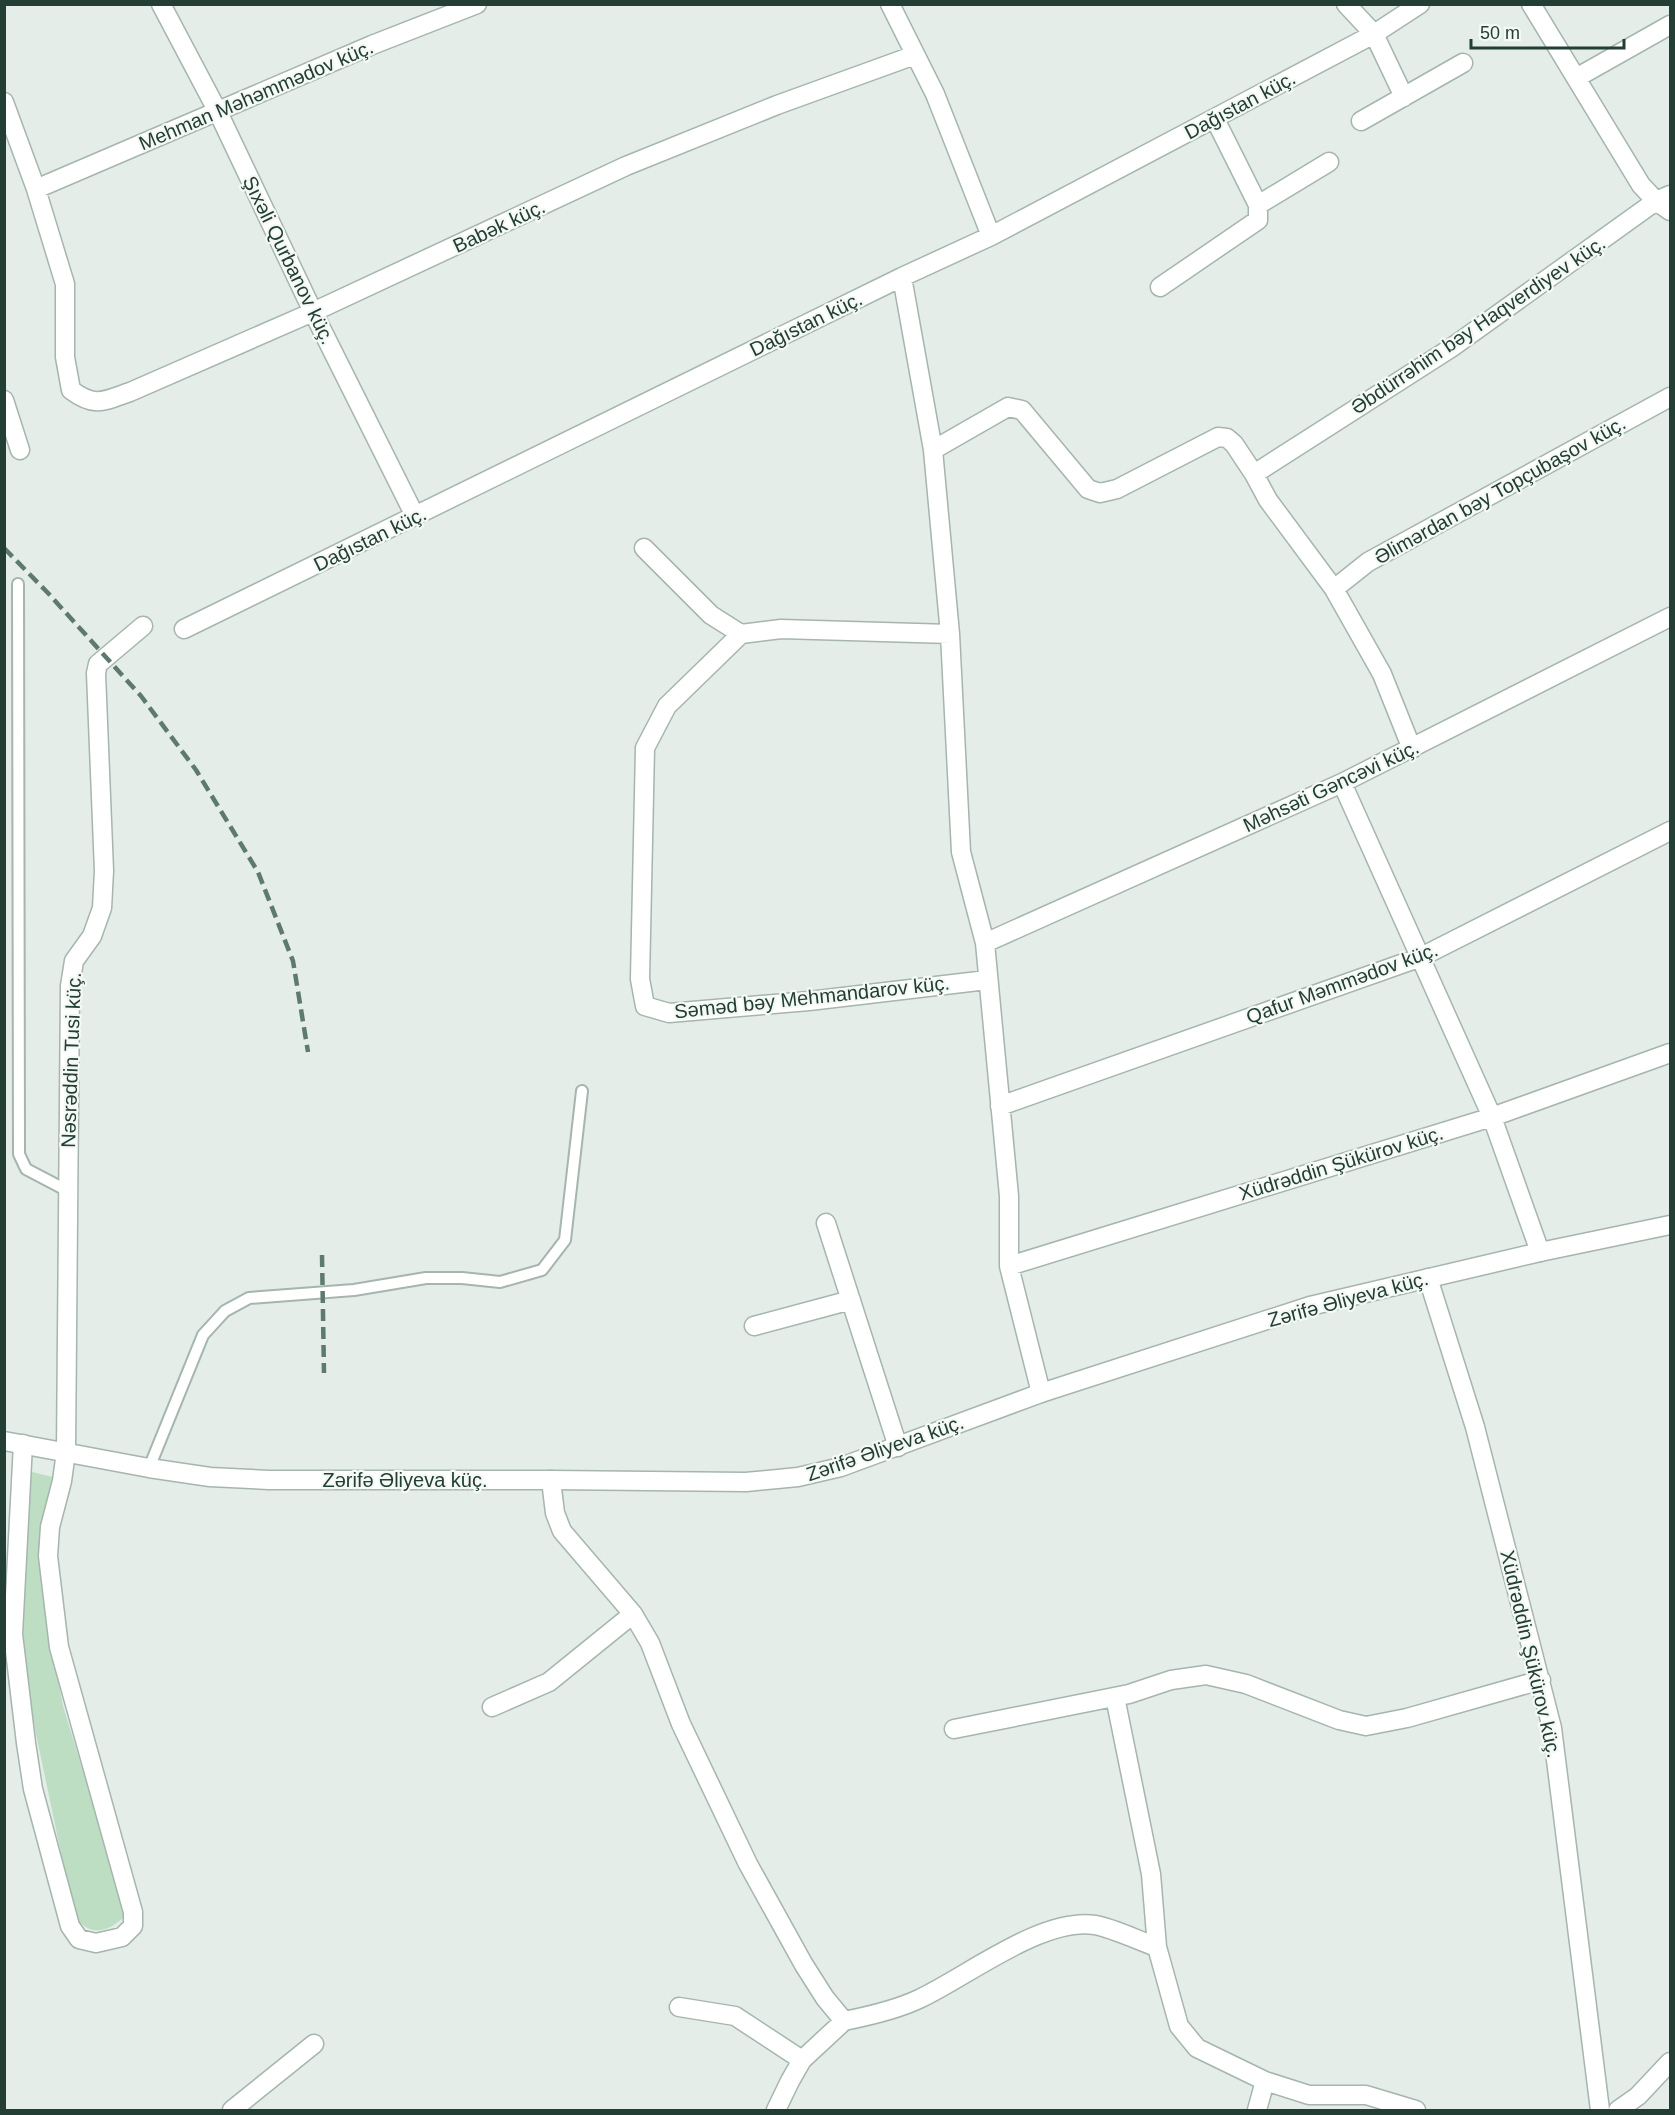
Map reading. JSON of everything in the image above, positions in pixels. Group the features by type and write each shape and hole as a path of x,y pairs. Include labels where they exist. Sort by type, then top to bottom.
{"street":[{"name":"Şıxəli Qurbanov küç.","path":"161,4 218,112 313,312 415,516"},
{"name":"Mehman Məhəmmədov küç.","path":"36,189 372,45 477,4"},
{"path":"890,4 935,94 992,236"},
{"path":"1346,4 1374,34 1404,97"},
{"name":"Dağıstan küç.","path":"184,629 902,277 992,236 1374,34 1420,4"},
{"path":"1531,4 1641,185 1666,203"},
{"path":"1576,78 1671,25"},
{"name":"Babək küç.","path":"36,189 65,284 65,357 71,390 85,400 102,402 313,312 626,166 777,105 915,55"},
{"path":"1361,121 1463,63"},
{"path":"4,102 36,189"},
{"path":"1160,287 1258,220 1258,204 1215,119"},
{"path":"1258,204 1329,162"},
{"name":"Əbdürrəhim bəy Haqverdiyev küç.","path":"1254,474 1451,348 1666,203"},
{"path":"902,277 933,450 950,634 961,852 985,943 1009,1196 1009,1266 1041,1393"},
{"name":"Əlimərdan bəy Topçubaşov küç.","path":"1334,589 1368,562 1671,397"},
{"path":"4,400 20,450"},
{"path":"933,450 1008,407 1022,410 1088,489 1101,493 1117,489 1218,437 1227,438 1234,444 1254,474 1268,500 1334,589 1382,674 1412,749"},
{"path":"644,548 711,615 741,633 781,629 950,634"},
{"name":"Məhsəti Gəncəvi küç.","path":"985,943 1342,783 1671,617"},
{"name":"Nəsrəddin Tusi küç.","path":"14,1442 9,1634 33,1789 70,1926 79,1939 96,1943 122,1937 133,1926 133,1912 59,1647 48,1556 50,1527 62,1481 66,1452 70,986 74,962 92,936 102,908 104,871 96,673 98,664 143,626"},
{"name":"Səməd bəy Mehmandarov küç.","path":"741,633 668,706 645,748 640,979 645,1006 669,1013 810,1001 987,980"},
{"path":"1342,783 1492,1117 1540,1252"},
{"name":"Qafur Məmmədov küç.","path":"1000,1106 1421,957 1671,831"},
{"name":"Xüdrəddin Şükürov küç.","path":"1009,1266 1492,1117 1671,1053"},
{"path":"826,1223 898,1447"},
{"name":"Zərifə Əliyeva küç.","path":"14,1442 149,1468 210,1477 270,1480 756,1481 798,1477 842,1467 1041,1393 1310,1306 1540,1252 1671,1225"},
{"name":"Xüdrəddin Şükürov küç.","path":"1428,1278 1475,1427 1552,1728 1600,2110"},
{"path":"754,1326 851,1300"},
{"path":"551,1480 555,1513 562,1531 633,1614 650,1643 681,1724 748,1864 804,1965 825,1998 844,2021"},
{"path":"492,1707 549,1682 633,1614"},
{"path":"954,1729 1115,1697 1171,1680 1206,1675 1246,1684 1339,1720 1366,1726 1407,1718 1541,1680"},
{"path":"1115,1697 1151,1874 1156,1947 1179,2026 1197,2048 1264,2081 1309,2096 1366,2095 1416,2110"},
{"path":"776,2110 802,2060 844,2021 918,2000 1034,1936 1059,1927 1095,1925 1156,1947"},
{"path":"679,2007 735,2016 802,2060"},
{"path":"232,2110 314,2044"},
{"path":"1618,2110 1638,2096 1671,2062"},
{"path":"1257,2110 1264,2081"}],"lane":[{"path":"18,584 19,1154 26,1169 68,1191"},
{"path":"149,1468 203,1335 225,1311 249,1298 354,1290 426,1278 462,1278 500,1282 542,1270 565,1240 582,1091"}],"green space":[{"path":"28,1471 57,1478 47,1621 63,1706 123,1902 123,1918 103,1930 85,1927 74,1915 36,1734 25,1666 22,1604 29,1504"}],"railway":[{"path":"4,548 141,696 196,770 258,872 293,961 308,1052"},
{"path":"322,1255 324,1373"}]}
